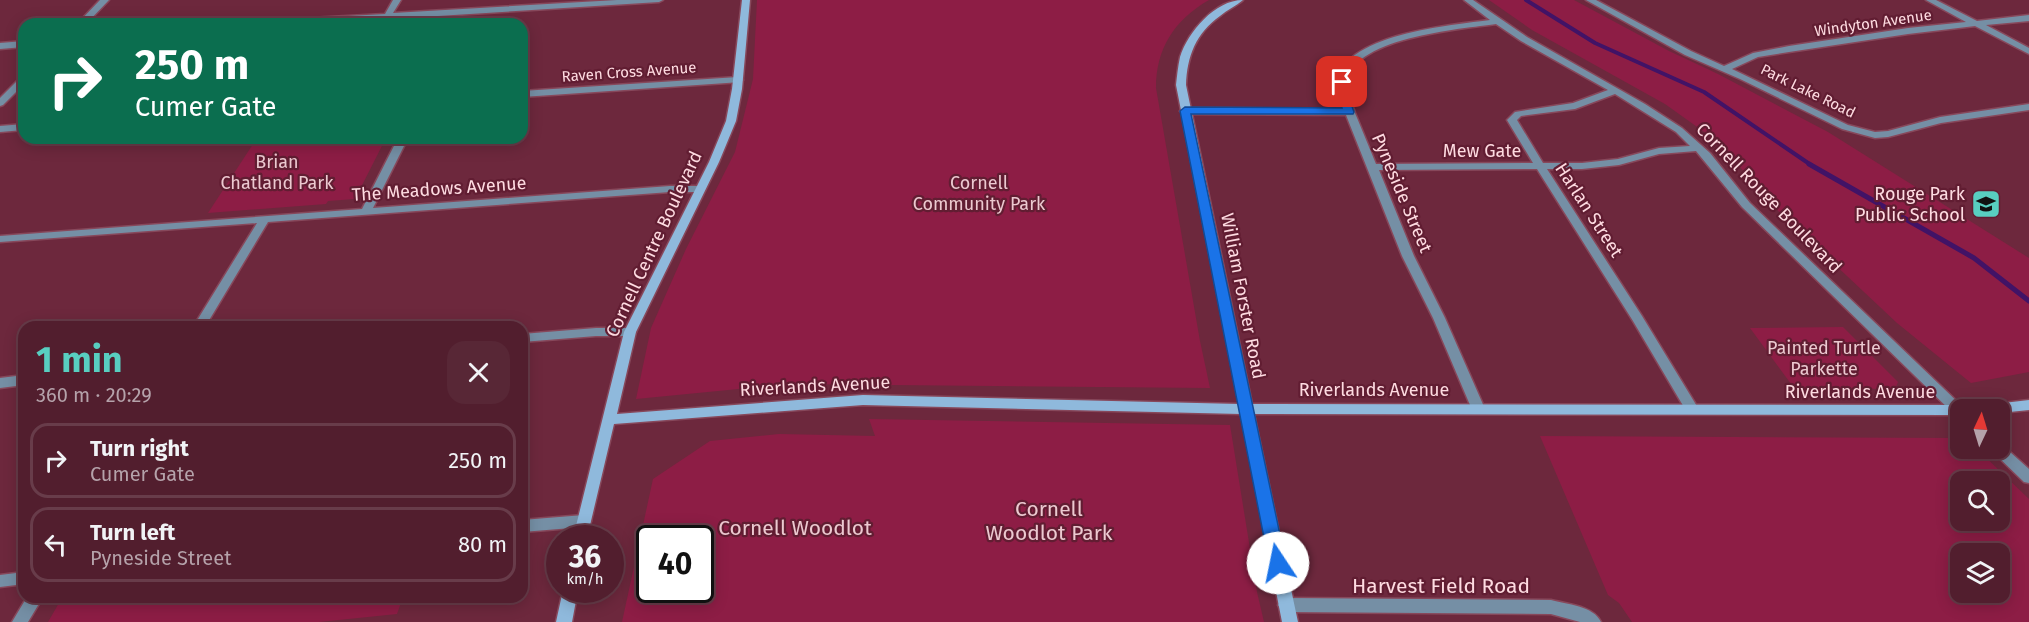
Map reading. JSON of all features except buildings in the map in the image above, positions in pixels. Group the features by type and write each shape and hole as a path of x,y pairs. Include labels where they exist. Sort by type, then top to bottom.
{"street":[{"path":"87,18 105,0"},
{"path":"386,18 397,0"},
{"path":"412,18 659,0"},
{"name":"Cornell Centre Boulevard","path":"583,525 630,332 728,131 738,80 746,0"},
{"name":"William Forster Road","path":"1239,0 1205,22 1188,46 1181,68 1185,111 1290,622"},
{"name":"Cornell Rouge Boulevard","path":"1468,0 1497,21 1660,117 1698,148 1746,205 1950,401"},
{"name":"Park Lake Road","path":"1593,0 1688,53 1845,127 1875,135 1888,134 1940,120 2029,107"},
{"path":"1930,0 2029,51"},
{"name":"Windyton Avenue","path":"1724,69 1756,55 1789,49 1908,31 2029,18"},
{"name":"Pyneside Street","path":"1478,409 1439,318 1408,256 1349,112 1342,92 1342,82 1352,62 1369,50 1400,38 1497,21"},
{"path":"0,46 18,44"},
{"name":"Raven Cross Avenue","path":"528,94 738,80"},
{"path":"0,102 18,85"},
{"name":"Harlan Street","path":"1615,91 1575,106 1518,114 1512,120 1628,302 1694,411"},
{"path":"1185,111 1349,112"},
{"path":"0,129 18,128"},
{"path":"366,212 400,144"},
{"name":"Mew Gate","path":"1371,167 1603,165 1659,151 1698,148"},
{"name":"The Meadows Avenue","path":"0,239 670,189 700,189"},
{"path":"203,321 265,219"},
{"path":"528,338 596,332 630,332"},
{"path":"0,382 18,380"},
{"name":"Riverlands Avenue","path":"608,420 862,400 1247,409 1950,411"},
{"path":"2010,407 2029,405"},
{"path":"2009,459 2029,478"},
{"path":"528,526 584,521"},
{"path":"0,581 18,579"},
{"path":"20,622 31,603"},
{"path":"564,622 568,603"},
{"name":"Harvest Field Road","path":"1286,605 1551,608 1584,616 1593,622"}],"green space":[{"name":"Cornell Community Park","path":"757,0 1209,0 1186,17 1169,37 1159,61 1156,88 1210,388 791,384 636,399 651,328 686,249 735,152 753,79"},
{"path":"1489,0 1574,0 1828,132 2029,258 2029,372 1971,383 1897,323 1780,213 1726,151 1707,134 1665,104 1532,30"},
{"name":"Brian Chatland Park","path":"253,144 383,144 355,199 328,201 326,204 208,213"},
{"name":"Painted Turtle Parkette","path":"1843,327 1898,382 1895,389 1794,388 1750,328"},
{"path":"869,419 1230,425 1264,622 622,622 636,557 636,603 714,603 714,525 643,525 653,479 710,441 779,434 875,436"},
{"path":"1540,436 1950,438 1950,459 1987,459 2000,471 1950,471 1950,531 2010,531 2010,481 2029,499 2029,622 1632,622 1619,603 1608,595"},
{"path":"59,603 401,603 397,614 319,622 48,622"}],"waterway":[{"path":"1526,0 1595,43 1704,92 1811,165"},
{"path":"1809,164 1974,258 2029,301"}],"place":[{"name":"Rouge Park Public School","path":"1986,204"}],"route":[{"path":"1278,563 1185,111 1349,112 1342,92 1342,82"}],"park label":[{"name":"Cornell Woodlot Park","path":"1049,521"},
{"name":"Cornell Woodlot","path":"795,528"}]}
